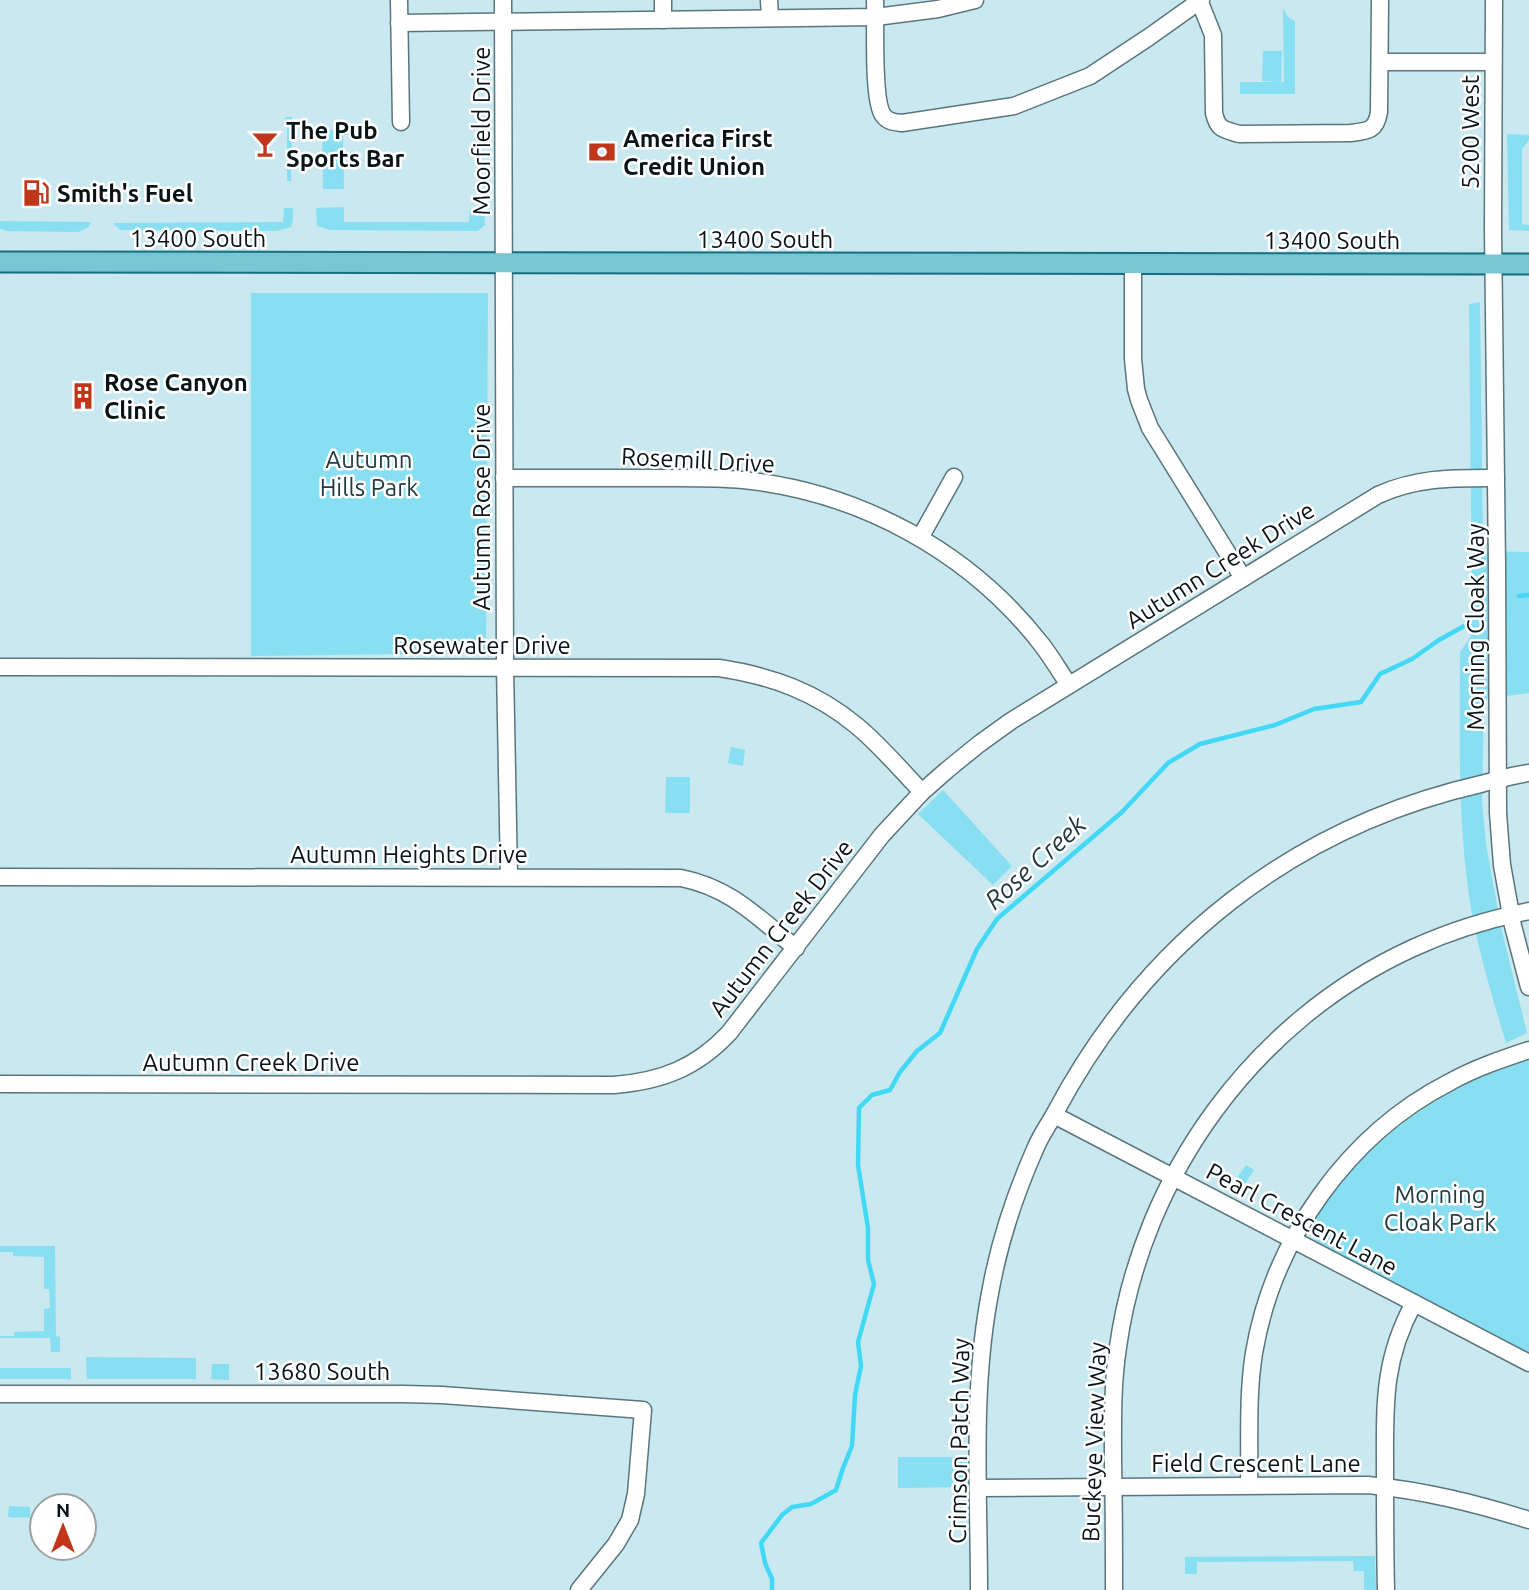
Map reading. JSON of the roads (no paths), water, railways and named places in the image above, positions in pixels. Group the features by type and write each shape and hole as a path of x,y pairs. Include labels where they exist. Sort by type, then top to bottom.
{"main road":[{"name":"13400 South","path":"0,262 1529,264"}],"street":[{"path":"399,0 401,122"},
{"name":"Moorfield Drive","path":"503,0 504,262"},
{"path":"663,0 663,20"},
{"path":"769,0 770,18"},
{"path":"875,0 878,105 892,122 902,123 1014,106 1090,76 1200,0 1213,35 1214,113 1222,129 1239,134 1366,131 1372,128 1378,118 1380,0"},
{"path":"399,23 876,17 938,9 975,0"},
{"name":"5200 West","path":"1494,0 1494,264"},
{"path":"1380,62 1493,62"},
{"name":"Autumn Rose Drive","path":"504,262 505,667 509,877"},
{"path":"1133,264 1133,359 1139,401 1150,428 1243,578"},
{"name":"Morning Cloak Way","path":"1494,264 1498,779 1501,853 1511,915 1529,987"},
{"path":"920,538 954,477"},
{"name":"Rosemill Drive","path":"504,478 716,478 776,485 830,498 869,513 920,538 961,564 1005,604 1043,646 1069,685"},
{"name":"Autumn Creek Drive","path":"0,1084 614,1086 662,1078 684,1069 717,1046 882,835 922,792 979,744 1069,685 1363,503 1391,489 1429,480 1496,478"},
{"name":"Rosewater Drive","path":"0,667 708,668 744,672 793,687 848,719 922,792"},
{"name":"Crimson Patch Way","path":"979,1590 978,1386 990,1290 1002,1240 1038,1143 1092,1049 1132,996 1173,951 1247,889 1304,852 1366,821 1428,797 1529,773"},
{"name":"Autumn Heights Drive","path":"0,877 681,878 714,887 741,904 796,948"},
{"name":"Buckeye View Way","path":"1114,1590 1114,1393 1122,1320 1141,1250 1156,1210 1194,1141 1224,1097 1261,1056 1304,1017 1355,980 1412,948 1461,929 1529,911"},
{"path":"1249,1485 1249,1396 1255,1350 1270,1292 1293,1240 1317,1201 1340,1169 1400,1114 1448,1083 1529,1050"},
{"name":"Pearl Crescent Lane","path":"1054,1115 1529,1363"},
{"path":"1385,1590 1386,1387 1400,1329 1414,1303"},
{"name":"13680 South","path":"0,1394 404,1394 643,1410 636,1494 630,1520 616,1544 579,1590"},
{"name":"Field Crescent Lane","path":"979,1488 1368,1485 1420,1491 1470,1502 1529,1520"}],"waterway":[{"name":"Rose Creek","path":"1519,596 1529,595"},
{"name":"Rose Creek","path":"772,1590 772,1579 761,1543 782,1515 792,1507 811,1504 836,1490 852,1446 855,1395 861,1366 858,1342 874,1284 868,1260 868,1228 858,1165 859,1108 872,1095 890,1090 917,1051 940,1033 977,949 997,919 1122,812 1168,763 1200,744 1275,725 1314,709 1361,702 1380,674 1412,659 1468,624"}],"place":[{"name":"The Pub Sports Bar","path":"265,144"},
{"name":"America First Credit Union","path":"602,152"},
{"name":"Smith's Fuel","path":"36,193"},
{"name":"Rose Canyon Clinic","path":"83,396"}],"park label":[{"name":"Autumn Hills Park","path":"369,473"},
{"name":"Morning Cloak Park","path":"1440,1208"}]}
